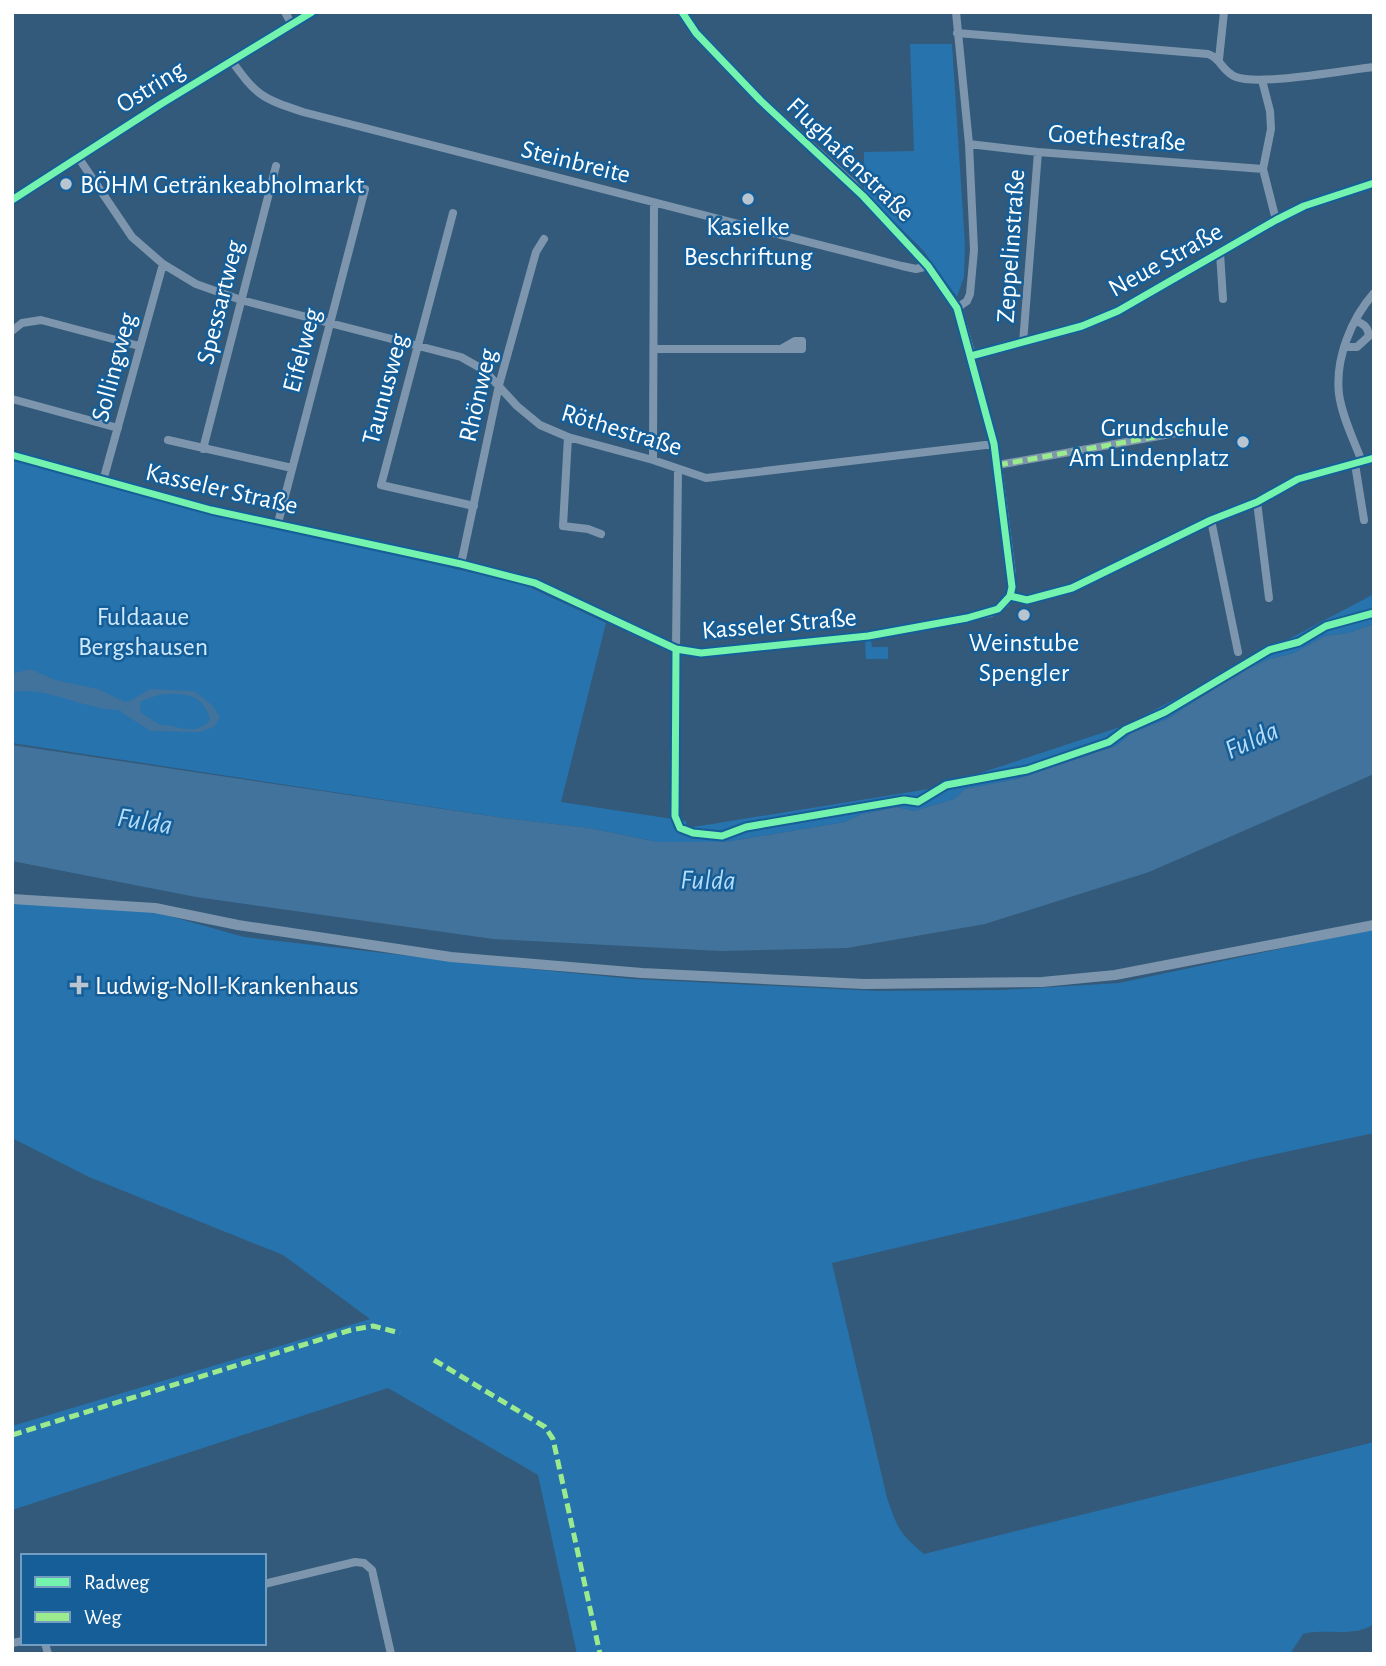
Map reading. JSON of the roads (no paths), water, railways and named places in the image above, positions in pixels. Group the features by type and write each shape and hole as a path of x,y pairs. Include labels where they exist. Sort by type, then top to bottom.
{"street":[{"path":"285,12 291,23"},
{"name":"Ostring","path":"12,200 312,12"},
{"name":"Flughafenstraße","path":"682,12 696,33 760,100 852,184 928,265 957,308 998,465 1012,573 1010,596"},
{"path":"956,12 969,144 974,250 972,283 967,301 957,308"},
{"path":"1224,12 1219,59 1226,72 1237,77 1262,80 1374,67"},
{"path":"957,33 1202,53 1219,59"},
{"name":"Steinbreite","path":"232,60 263,98 281,105 902,266 916,269 928,265"},
{"path":"1262,80 1270,111 1271,129 1263,169 1276,220"},
{"name":"Goethestraße","path":"969,144 1038,152 1263,169"},
{"name":"Zeppelinstraße","path":"1023,343 1038,152"},
{"name":"Röthestraße","path":"78,157 132,237 163,264 196,284 241,300 461,357 484,370 517,406 540,425 568,438 653,460 706,478 994,444"},
{"name":"Spessartweg","path":"204,449 276,166"},
{"name":"Neue Straße","path":"971,356 1082,326 1118,312 1276,220 1304,206 1374,183"},
{"name":"Eifelweg","path":"278,523 365,189"},
{"path":"653,460 654,203"},
{"name":"Taunusweg","path":"453,213 381,485 474,506"},
{"name":"Rhönweg","path":"461,564 499,386 536,252 544,239"},
{"path":"1220,253 1223,299"},
{"name":"Sollingweg","path":"103,481 163,264"},
{"path":"1364,520 1359,463 1339,394 1344,347 1356,321 1374,293"},
{"path":"12,331 22,323 41,320 139,346"},
{"path":"1344,347 1357,347 1369,336 1365,325 1356,321"},
{"path":"655,349 781,349"},
{"path":"12,399 118,428"},
{"path":"998,465 1215,426"},
{"path":"568,438 563,526 601,534"},
{"path":"169,440 292,468"},
{"name":"Kasseler Straße","path":"12,455 233,515 461,564 548,588 676,649 701,653 868,636 991,613 1005,604 1010,596"},
{"path":"1010,596 1027,600 1072,588 1210,520 1257,502 1300,478 1374,458"},
{"path":"676,649 678,469"},
{"path":"1257,502 1269,598"},
{"path":"1210,520 1238,652"},
{"path":"12,899 155,908 238,925 451,957 642,974 864,984 1042,982 1102,976 1374,925"},
{"path":"266,1584 355,1562 365,1563 372,1570 391,1654"}],"water":[{"name":"Fulda","path":"1374,624 1374,774 1149,872 985,924 847,948 721,951 493,939 196,897 12,861 12,745 504,818 589,828 658,842 726,842 845,822 862,814 897,807 914,811 954,799 965,789 1017,779 1118,745 1131,733 1167,719 1242,671 1270,659 1294,653 1325,636 1348,633"},
{"path":"30,669 55,680 98,689 125,702 150,689 194,691 212,705 220,717 214,727 200,732 151,731 120,710 39,692 12,692 12,674","holes":["162,694 185,695 197,699 210,718 208,723 196,729 184,729 160,725 140,712 141,701"]}],"place":[{"name":"BÖHM Getränkeabholmarkt","path":"66,184"},
{"name":"Kasielke Beschriftung","path":"748,199"},
{"name":"Grundschule Am Lindenplatz","path":"1243,442"},
{"name":"Weinstube Spengler","path":"1024,615"},
{"name":"Ludwig-Noll-Krankenhaus","path":"79,985"}],"park label":[{"name":"Fuldaaue Bergshausen","path":"143,631"}]}
